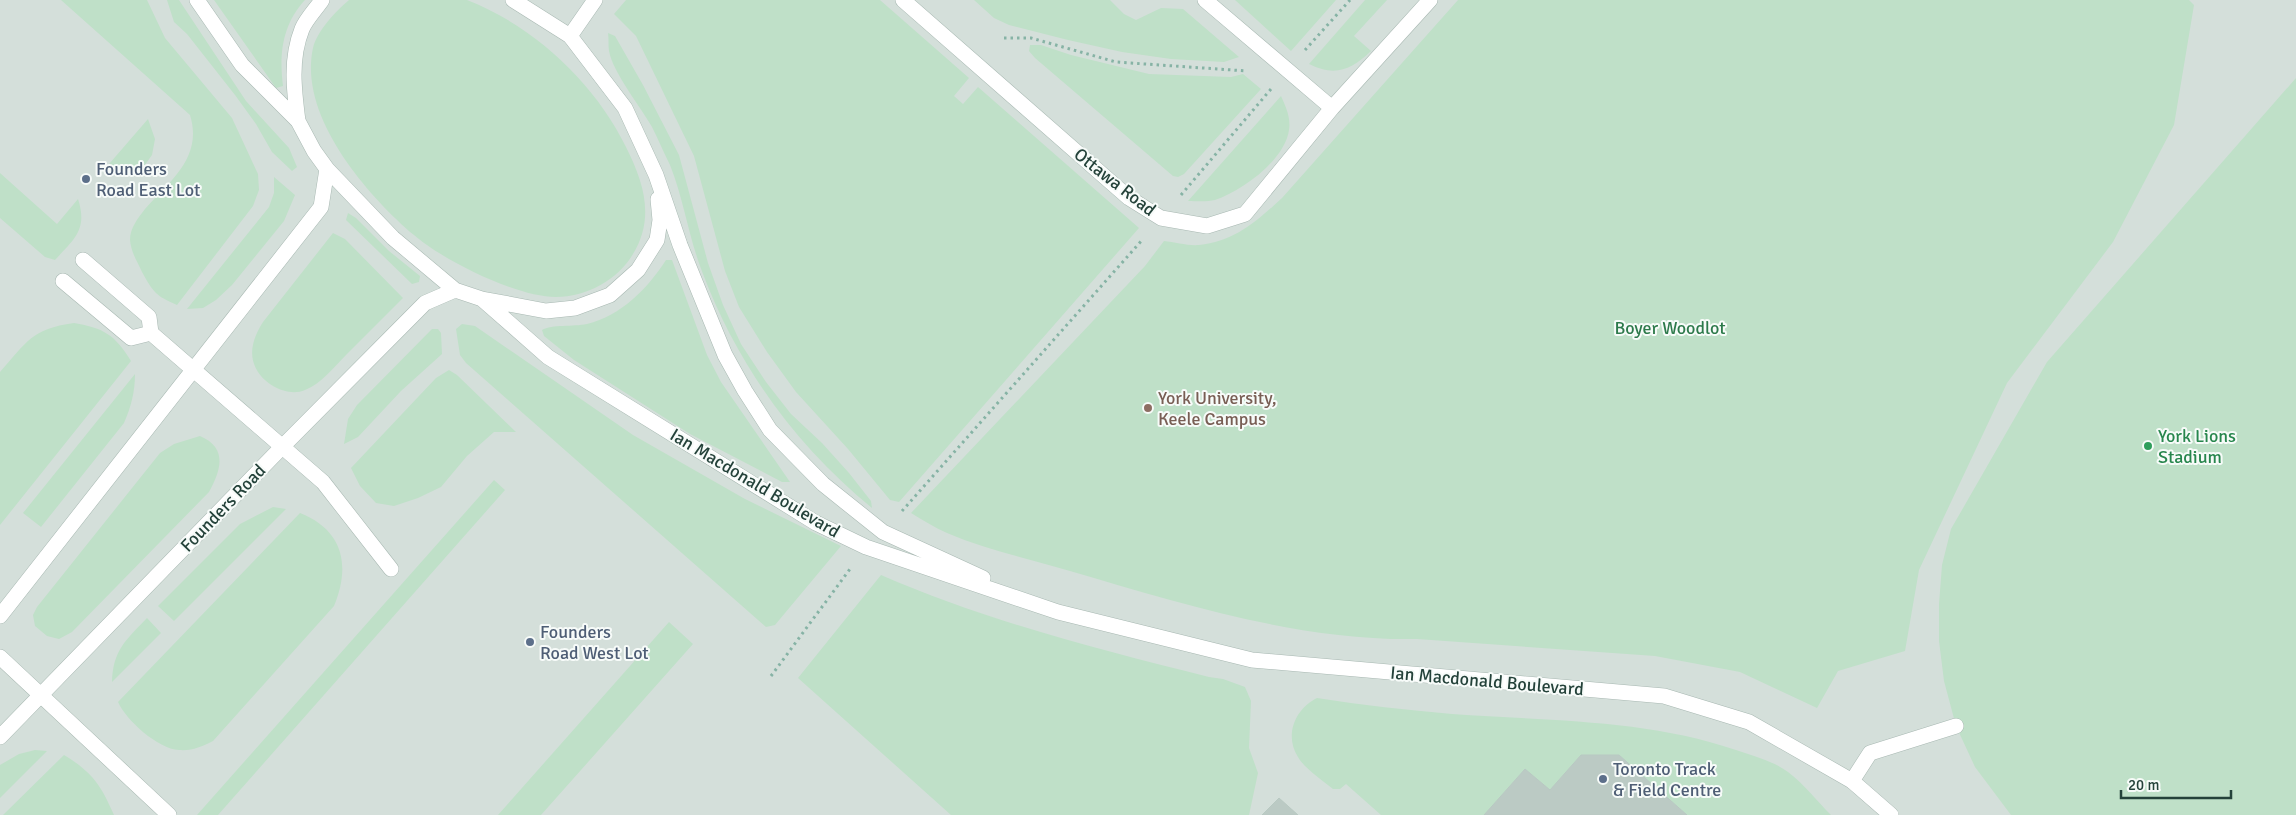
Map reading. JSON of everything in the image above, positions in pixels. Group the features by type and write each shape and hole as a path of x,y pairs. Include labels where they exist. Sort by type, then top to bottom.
{"street":[{"name":"Ian Macdonald Boulevard","path":"197,0 242,65 298,121 314,151 327,169 393,238 455,290 482,299 546,311 575,308 610,295 638,270 657,240 660,220 656,175"},
{"name":"Ian Macdonald Boulevard","path":"298,121 293,82 295,59 302,28 322,0"},
{"name":"Ian Macdonald Boulevard","path":"513,0 570,36 625,108 656,175 680,246 725,355 770,430 823,484 883,532 1058,612"},
{"path":"570,36 595,0"},
{"name":"Ottawa Road","path":"903,0 1120,190 1161,218 1207,226 1245,214 1332,108 1430,0"},
{"path":"1205,0 1332,108"},
{"path":"0,616 321,207 327,169"},
{"path":"83,260 149,317 151,333 324,482 391,569"},
{"path":"63,281 131,338 151,333"},
{"name":"Founders Road","path":"0,737 42,696 282,447 425,304 455,290"},
{"name":"Ian Macdonald Boulevard","path":"482,299 548,357 816,523 866,547 1058,612 1252,660 1664,696 1749,722 1852,781 1891,815"},
{"path":"0,657 169,815"},
{"path":"1852,781 1870,753 1956,726"}],"path":[{"path":"1299,57 1350,0"},
{"path":"1004,38 1031,38 1116,62 1249,71"},
{"path":"1177,199 1273,87 1265,82"},
{"path":"896,518 1146,234"},
{"path":"771,676 852,566"}],"shaded area":[{"name":"York University, Keele Campus","path":"0,0 2296,0 2296,815 0,815"}],"green space":[{"path":"61,0 147,0 165,38 232,118 258,174 259,190 253,206 177,305 164,299 152,289 134,256 130,240 131,231 137,220 174,178 188,156 193,130 190,115"},
{"path":"167,0 179,0 246,101 289,148 297,167 292,171 272,152 256,124 235,95 187,34 174,22"},
{"path":"214,0 305,0 291,19 284,40 282,51 283,86 276,88"},
{"path":"349,0 467,0 492,11 539,41 580,79 613,123 632,160 642,187 645,214 644,227 640,241 633,254 619,272 600,285 579,294 556,297 522,291 482,276 443,256 414,235 376,198 340,152 326,127 316,100 311,74 313,48 318,35"},
{"path":"626,0 880,0 969,78 954,96 963,104 978,87 1139,228 899,502 890,500 848,449 796,392 767,352 739,307 725,271 694,156 636,36 614,14"},
{"path":"974,0 1110,0 1124,14 1136,20 1161,8 1183,9 1239,57 1224,62 1171,59 1122,52 1009,25 994,18"},
{"path":"1235,0 1336,0 1291,51"},
{"path":"1365,0 1387,0 1354,36 1371,51 1357,63 1342,70 1327,70 1309,64"},
{"name":"Boyer Woodlot","path":"1458,0 2189,0 2194,5 2174,125 2113,242 2007,383 1919,570 1905,651 1838,671 1817,708 1740,672 1655,656 1329,634 1242,618 1155,596 977,544 943,531 911,513 1145,266 1164,241 1195,245 1212,243 1234,235 1263,215 1282,198"},
{"path":"608,33 615,36 679,155 708,263 723,305 741,344 766,382 791,414 822,443 849,473 871,501 872,508 844,484 794,431 772,402 733,341 698,261 670,165 652,127 616,69 609,51"},
{"path":"1030,45 1041,45 1071,55 1149,74 1231,77 1243,74 1261,89 1184,174 1178,177 1173,176 1035,58 1029,51"},
{"name":"York Lions Stadium","path":"2296,78 2296,815 2011,815 1975,767 1956,726 1944,681 1939,641 1939,604 1942,565 1951,529 2047,362"},
{"path":"1281,96 1289,117 1289,130 1280,152 1271,163 1249,182 1226,196 1212,201 1188,201"},
{"path":"148,119 155,139 152,155 142,169 128,174 103,171"},
{"path":"0,173 57,224 78,199 81,210 80,226 73,240 55,260 45,257 0,218"},
{"path":"274,177 295,195 284,221 232,285 216,300 203,308 187,309 269,207 274,193"},
{"path":"348,213 356,218 389,251 420,276 419,282 412,284 346,220"},
{"path":"333,233 345,239 403,298 322,379 311,387 299,392 285,391 267,382 258,372 252,353 254,340 263,322"},
{"path":"666,260 672,260 707,355 721,382 790,482 782,482 690,434 574,360 544,336 542,330 546,328 587,324 611,315 632,300 651,281"},
{"path":"74,323 93,327 108,334 120,345 131,361 0,525 0,372 31,338 48,329"},
{"path":"462,324 475,326 633,435 745,499 841,546 775,625 766,627 466,363 460,355 456,329"},
{"path":"432,329 438,329 441,333 442,354 401,391 358,437 344,444 348,419 357,405"},
{"path":"449,370 457,375 516,432 494,432 467,456 441,487 418,498 394,506 376,503 360,486 351,468 436,378"},
{"path":"135,374 132,399 124,423 41,527 23,513"},
{"path":"200,436 215,447 220,460 217,476 209,492 72,632 59,639 47,636 35,626 33,615 37,607 160,453 174,444"},
{"path":"494,480 505,490 218,815 197,815"},
{"path":"273,507 286,509 174,621 158,606 240,524"},
{"path":"300,513 315,520 326,529 334,539 339,550 342,563 342,577 334,606 213,741 188,750 179,750 162,745 135,725 118,702"},
{"path":"881,575 961,606 1043,633 1209,677 1223,679 1245,687 1251,701 1249,748 1258,773 1249,815 951,815 798,678"},
{"path":"147,618 161,633 112,682 118,653 127,639"},
{"path":"669,622 693,644 541,815 498,815"},
{"path":"1317,698 1452,714 1596,723 1667,732 1702,740 1756,757 1782,768 1800,782 1831,815 1687,815 1619,755 1581,755 1550,790 1525,769 1484,815 1381,815 1346,784 1340,789 1333,789 1309,770 1298,757 1292,740 1294,723 1303,709"},
{"path":"35,750 47,751 0,798 0,765 19,754"},
{"path":"64,755 82,767 95,780 105,795 114,815 3,815"}],"building":[{"name":"Toronto Track & Field Centre","path":"1581,755 1619,755 1687,815 1484,815 1525,769 1550,790"},
{"path":"1279,798 1298,815 1262,815"}],"place":[{"name":"Founders Road East Lot","path":"86,179"},
{"name":"York University, Keele Campus","path":"1148,408"},
{"name":"York Lions Stadium","path":"2148,446"},
{"name":"Founders Road West Lot","path":"530,642"},
{"name":"Toronto Track & Field Centre","path":"1603,779"}]}
